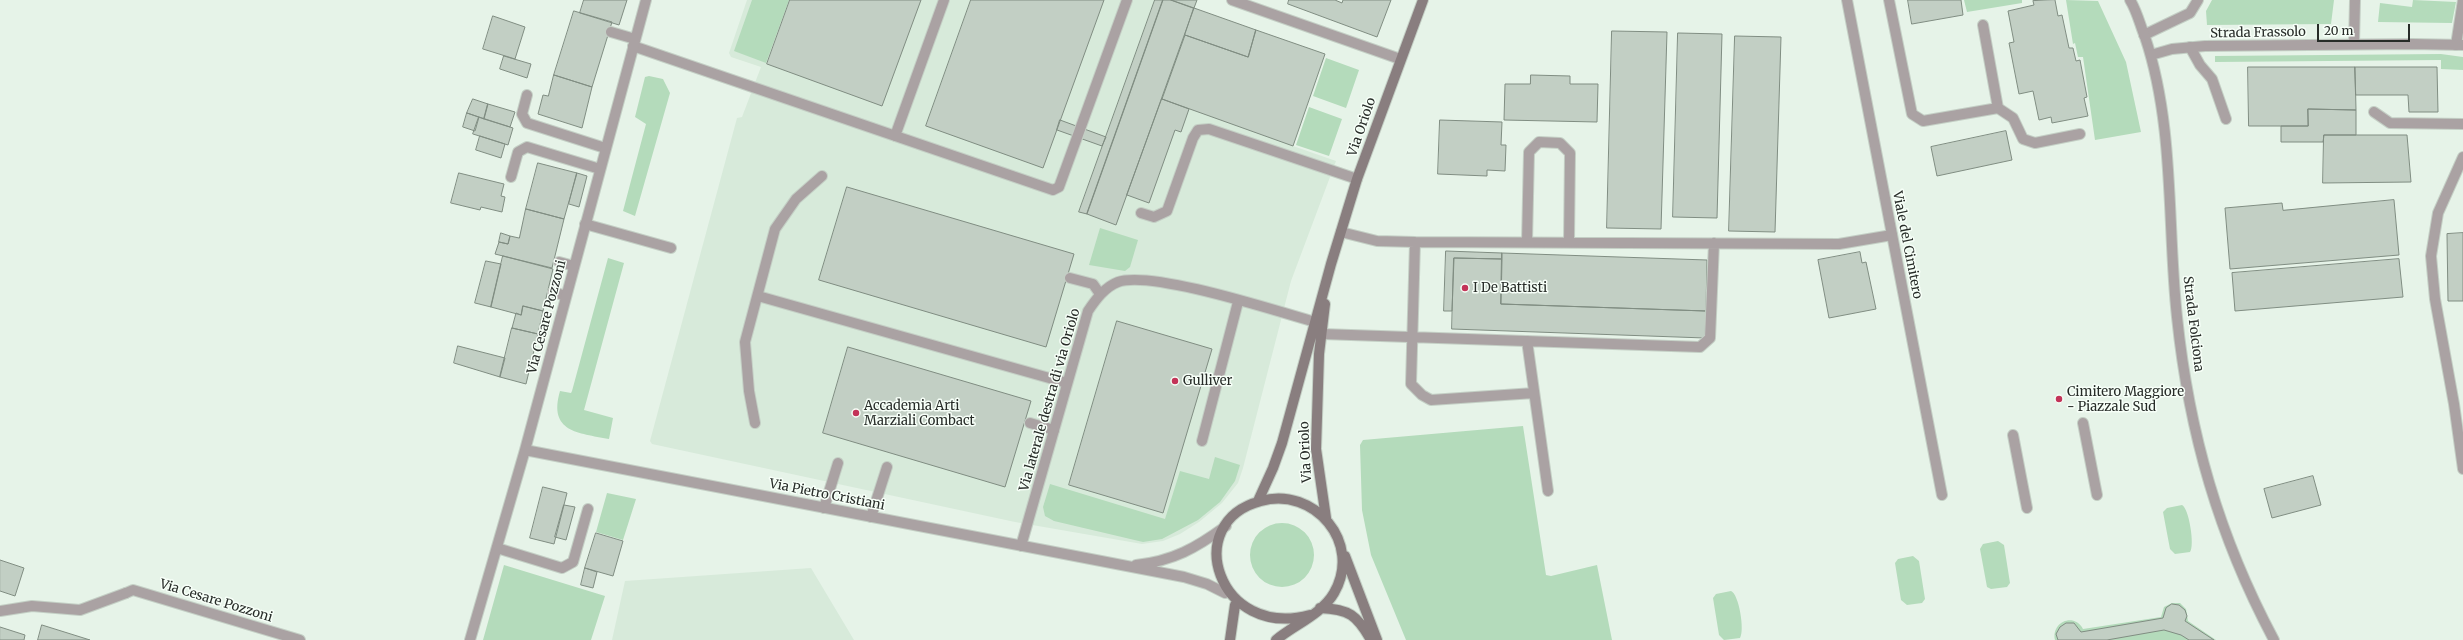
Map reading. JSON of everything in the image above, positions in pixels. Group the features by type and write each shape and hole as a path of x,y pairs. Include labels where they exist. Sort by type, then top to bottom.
{"street":[{"name":"Via Cesare Pozzoni","path":"470,640 525,450 646,0"},
{"path":"895,136 944,0"},
{"path":"611,32 634,43 895,136 1053,190 1059,187 1126,0"},
{"path":"1232,0 1400,59"},
{"name":"Via Oriolo","path":"1258,501 1273,468 1282,443 1331,264 1357,179 1422,0"},
{"name":"Viale del Cimitero","path":"1847,0 1942,495"},
{"path":"1889,0 1912,114 1923,121 1998,108 2014,118 2023,139 2034,142 2080,134"},
{"name":"Strada Folciona","path":"2130,0 2151,55 2163,130 2177,318 2198,446 2205,475 2235,558 2274,640"},
{"path":"2144,35 2186,16 2198,0"},
{"path":"2354,44 2355,0"},
{"path":"2459,45 2463,0"},
{"path":"1983,25 1998,108"},
{"name":"Strada Frassolo","path":"2151,55 2190,47 2354,44 2459,45"},
{"path":"2190,47 2200,65 2212,79 2226,119"},
{"path":"527,95 522,114 527,123 605,148"},
{"path":"2374,112 2390,123 2463,124"},
{"path":"1141,213 1154,218 1167,211 1192,138 1198,130 1209,129 1357,179"},
{"path":"1527,242 1529,152 1539,142 1560,143 1570,153 1569,242"},
{"path":"510,178 518,152 527,147 600,169"},
{"path":"2463,157 2438,212 2431,256 2435,299 2454,404 2463,469"},
{"path":"755,423 749,392 745,342 775,229 796,199 822,176"},
{"path":"585,224 671,248"},
{"path":"1341,232 1377,241 1416,242 1839,244 1892,235"},
{"path":"1416,242 1411,384 1422,395 1431,400 1534,393"},
{"path":"1322,334 1700,347 1710,338 1714,243"},
{"path":"560,262 574,266"},
{"name":"Via Oriolo","path":"1326,518 1316,449 1319,354 1331,264"},
{"path":"1070,278 1093,284 1100,294"},
{"name":"Via laterale destra di via Oriolo","path":"1021,546 1088,311 1100,294 1120,281 1151,280 1315,322"},
{"path":"553,292 566,296"},
{"path":"758,296 1067,383"},
{"path":"1202,441 1238,302"},
{"path":"1527,341 1548,490"},
{"path":"2083,423 2097,495"},
{"path":"1030,424 1054,430"},
{"path":"2013,435 2027,508"},
{"name":"Via Pietro Cristiani","path":"525,450 1184,577 1207,584 1225,593"},
{"path":"824,508 838,463"},
{"path":"871,517 887,467"},
{"path":"1310,615 1284,623 1271,623 1245,614 1225,593 1216,566 1218,545 1226,526 1240,511 1258,501 1289,498 1309,505 1326,518 1340,543 1377,640"},
{"path":"497,548 562,568 573,562 588,508"},
{"name":"Via Pietro Cristiani","path":"1124,566 1157,563 1188,552 1226,526"},
{"path":"1276,640 1320,608 1334,593 1341,574 1340,543"},
{"name":"Via Cesare Pozzoni","path":"0,611 32,606 80,610 134,590 300,640"},
{"path":"1230,640 1235,605"},
{"path":"1320,608 1337,609 1351,614 1361,622 1371,640"}],"shaded area":[{"path":"747,0 1197,0 1185,35 1315,82 1293,146 1336,161 1291,281 1238,483 1222,503 1199,522 1180,534 1163,541 1142,544 1015,522 652,444 650,441 737,118 742,117 761,67 731,57 729,53"},
{"path":"811,568 854,640 612,640 625,581"}],"green space":[{"path":"752,0 789,0 766,63 734,51"},
{"path":"1964,0 2022,0 2022,3 1967,12"},
{"path":"2066,0 2098,1 2126,62 2141,132 2095,140 2083,57 2078,57 2075,43 2073,44"},
{"path":"2212,0 2334,0 2331,24 2207,25 2206,11"},
{"path":"2413,0 2456,2 2452,23 2378,22 2380,3 2412,7"},
{"path":"2441,54 2463,57 2463,70 2441,69 2441,60 2215,62 2215,56"},
{"path":"1326,58 1359,70 1346,108 1313,96"},
{"path":"649,76 663,79 670,93 635,216 623,211 646,124 635,117 645,77"},
{"path":"1309,107 1342,119 1329,156 1296,145"},
{"path":"1100,228 1138,240 1130,267 1125,271 1089,265"},
{"path":"608,258 624,263 584,410 613,418 609,439 587,435 568,428 562,423 558,415 557,405 560,391 571,393 572,391"},
{"path":"1523,426 1546,575 1551,576 1597,565 1612,640 1406,640 1371,555 1362,510 1360,445 1363,440"},
{"path":"1215,457 1240,465 1235,481 1220,502 1198,520 1162,539 1143,542 1054,521 1045,516 1043,507 1050,484 1165,519 1180,471 1209,479"},
{"path":"607,493 636,499 623,540 596,532"},
{"path":"2182,505 2185,508 2189,520 2192,543 2190,552 2175,554 2170,549 2163,512 2167,508"},
{"path":"1282,523 1300,529 1308,537 1314,555 1308,573 1300,581 1282,587 1264,581 1256,573 1250,555 1256,537 1264,529"},
{"path":"1998,541 2004,545 2010,583 2007,587 1991,589 1987,587 1980,549 1983,544"},
{"path":"1913,556 1919,561 1925,599 1922,603 1907,605 1901,600 1895,563 1898,559"},
{"path":"504,565 605,596 591,640 483,640"},
{"path":"1731,591 1739,605 1742,628 1740,638 1724,640 1719,635 1713,598 1716,594"},
{"path":"2172,603 2180,603 2186,609 2188,621 2216,640 2055,640 2056,628 2064,621 2074,621 2083,629 2161,617 2164,607"}],"building":[{"path":"584,0 627,0 619,25 580,13"},
{"path":"790,0 921,0 882,106 767,64"},
{"path":"971,0 1104,0 1043,168 926,126"},
{"path":"1155,0 1163,0 1087,214 1079,212"},
{"path":"1163,0 1171,0 1194,8 1116,225 1087,214"},
{"path":"1171,0 1197,0 1194,8"},
{"path":"1289,0 1335,0 1342,3 1343,0 1391,0 1377,37 1288,4"},
{"path":"1908,0 1961,0 1963,15 1912,24"},
{"path":"2055,0 2058,16 2062,15 2069,48 2073,48 2076,61 2080,60 2087,97 2084,98 2088,116 2052,123 2051,117 2039,120 2033,91 2019,94 2009,43 2014,42 2008,11 2034,5 2033,1"},
{"path":"1194,8 1256,30 1248,57 1185,35"},
{"path":"574,11 612,22 592,87 554,75"},
{"path":"493,16 525,27 515,59 483,49"},
{"path":"1256,30 1325,54 1293,146 1162,99 1185,35 1248,57"},
{"path":"1612,31 1667,32 1661,229 1607,228"},
{"path":"1678,33 1722,34 1717,218 1673,217"},
{"path":"1735,36 1781,37 1775,232 1729,231"},
{"path":"504,56 531,64 527,78 500,69"},
{"path":"2248,67 2355,67 2356,110 2308,109 2308,126 2249,126"},
{"path":"2355,67 2437,67 2438,112 2409,112 2408,95 2356,95"},
{"path":"554,75 592,87 582,128 538,114 543,95 548,96"},
{"path":"1531,75 1570,76 1570,84 1598,84 1597,122 1504,120 1505,84 1530,84"},
{"path":"473,99 488,104 484,119 467,113"},
{"path":"1162,99 1189,109 1181,132 1175,130 1149,203 1127,195"},
{"path":"488,104 515,112 510,127 484,119"},
{"path":"2308,109 2356,110 2356,135 2324,135 2323,142 2281,142 2281,126 2308,126"},
{"path":"467,113 479,117 475,131 463,127"},
{"path":"479,117 513,128 508,145 473,134"},
{"path":"1060,120 1106,137 1102,146 1057,130"},
{"path":"1440,120 1502,122 1501,145 1506,145 1505,171 1487,170 1487,176 1438,174"},
{"path":"2006,131 2012,160 1937,176 1931,147"},
{"path":"2324,135 2407,135 2411,182 2323,183"},
{"path":"480,136 505,144 501,158 476,150"},
{"path":"538,163 577,173 564,219 526,209"},
{"path":"459,173 504,184 501,196 505,197 502,212 481,207 480,210 451,203"},
{"path":"577,173 587,176 579,207 569,204"},
{"path":"847,187 1074,254 1046,347 819,280"},
{"path":"2394,200 2399,255 2230,269 2225,208 2282,203 2283,210"},
{"path":"526,209 564,219 552,268 495,254 499,242 508,244 510,236 519,238"},
{"path":"501,233 510,236 508,244 499,242"},
{"path":"2463,233 2463,301 2448,301 2447,234"},
{"path":"1446,251 1502,253 1502,259 1454,258 1452,311 1444,311"},
{"path":"1860,252 1862,263 1866,262 1876,309 1829,318 1818,260"},
{"path":"1502,253 1707,260 1706,311 1501,304"},
{"path":"503,256 553,269 543,311 523,306 521,315 491,307"},
{"path":"1454,258 1502,259 1501,304 1706,311 1705,338 1452,329"},
{"path":"2399,259 2403,297 2235,311 2232,273"},
{"path":"486,261 501,264 491,307 475,303"},
{"path":"523,306 543,311 538,334 512,328 516,313 521,315"},
{"path":"1117,321 1212,349 1163,513 1069,485"},
{"path":"512,328 538,334 526,384 500,377"},
{"path":"458,346 505,358 500,377 454,363"},
{"path":"848,347 1031,401 1005,487 823,433"},
{"path":"2313,476 2321,505 2272,518 2264,489"},
{"path":"543,487 567,493 554,544 530,538"},
{"path":"564,505 575,507 566,540 555,537"},
{"path":"596,533 623,541 613,576 585,568"},
{"path":"0,560 24,568 15,596 0,591"},
{"path":"585,568 597,572 593,588 581,585"},
{"path":"2172,604 2179,605 2185,610 2187,616 2185,621 2214,640 2189,640 2181,635 2164,630 2107,640 2058,640 2056,634 2060,627 2066,623 2074,623 2081,632 2163,618 2166,608"},
{"path":"42,625 90,640 38,640"},
{"path":"0,627 25,635 24,640 0,640"}],"place":[{"name":"I De Battisti","path":"1465,288"},
{"name":"Gulliver","path":"1175,381"},
{"name":"Cimitero Maggiore - Piazzale Sud","path":"2059,399"},
{"name":"Accademia Arti Marziali Combact","path":"856,413"}]}
